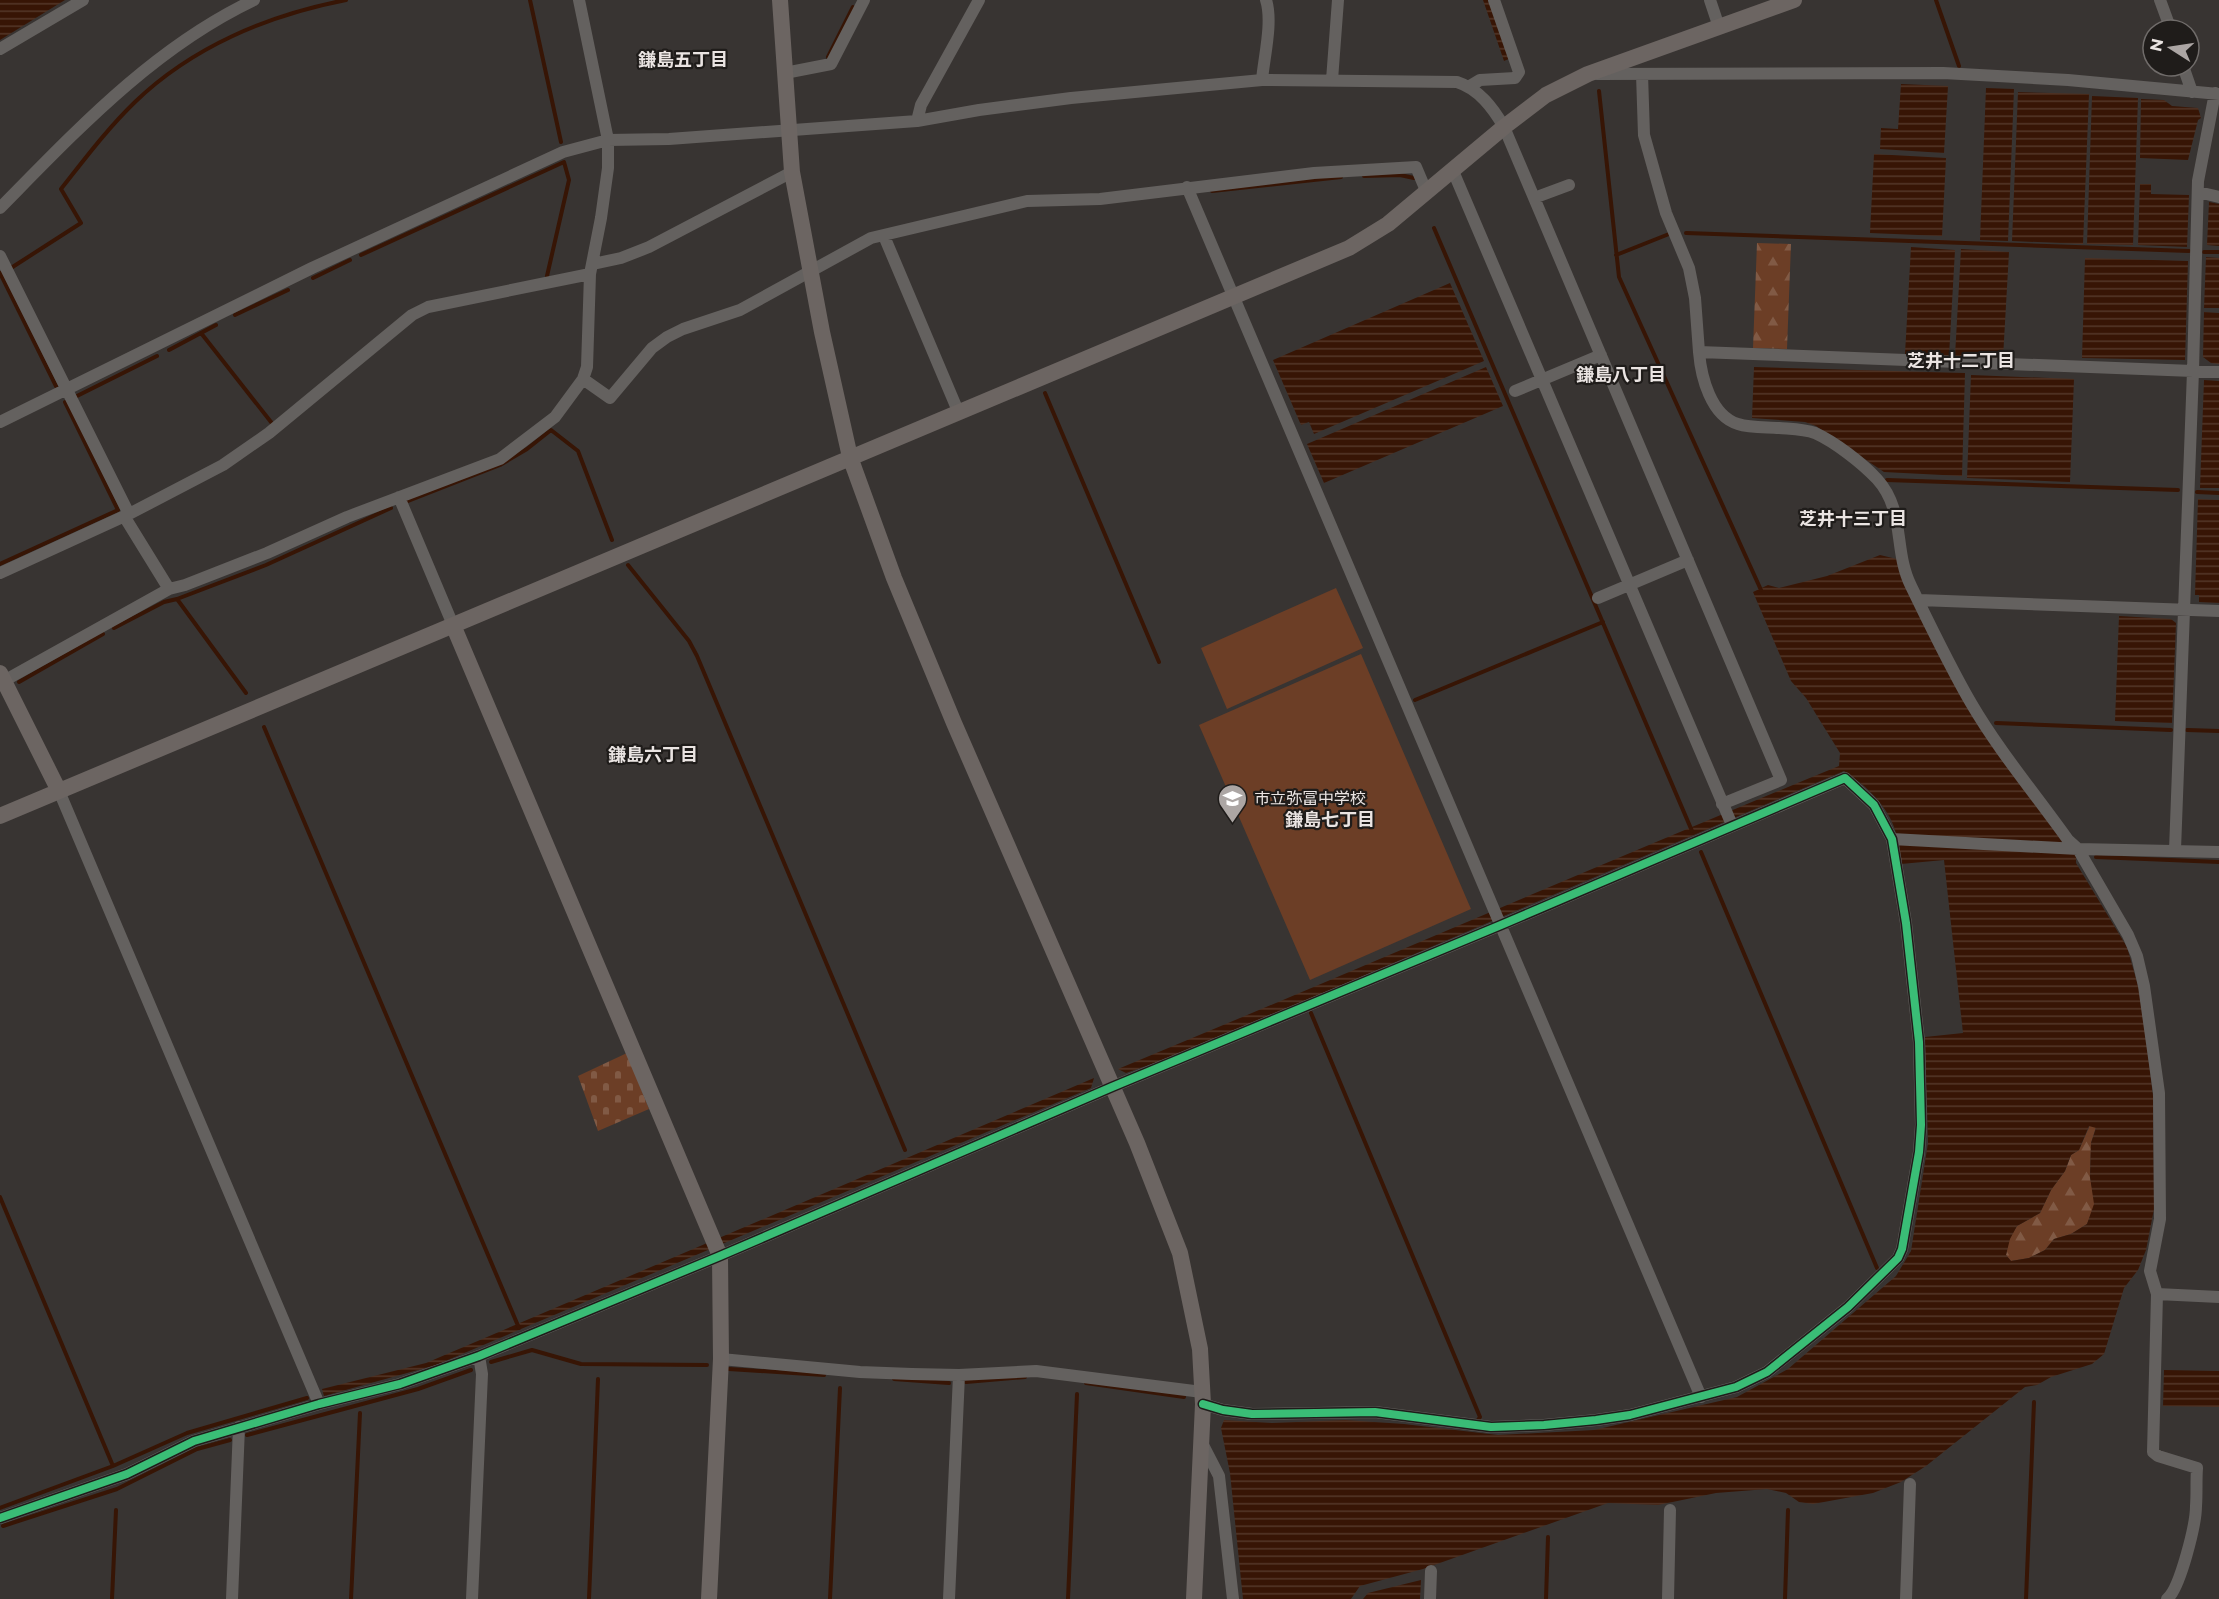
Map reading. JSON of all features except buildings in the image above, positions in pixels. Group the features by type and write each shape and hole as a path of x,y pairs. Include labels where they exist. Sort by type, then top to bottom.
{"street":[{"path":"0,49 83,0"},
{"path":"0,208 68,139 172,47 254,0"},
{"path":"319,1404 59,790 1,679 169,589 267,553 399,497 500,459 555,417 583,379 587,367 591,269 608,168 608,140 579,0"},
{"path":"780,0 792,172 810,273 850,457 894,578 1137,1143 1180,1253 1200,1349 1203,1398 1194,1599"},
{"path":"785,73 831,64 864,0"},
{"path":"917,121 921,105 979,0"},
{"path":"1262,80 1269,19 1266,0"},
{"path":"1332,80 1338,0"},
{"path":"1470,86 1479,80 1515,78 1519,72 1494,0"},
{"path":"1710,0 1719,27"},
{"path":"0,816 1349,248 1388,224 1546,95 1588,74 1794,0"},
{"path":"2160,0 2167,18"},
{"path":"1588,74 1943,73 2068,80 2217,94 2198,181 2175,850"},
{"path":"1642,74 1644,135 1666,213 1689,267 1695,298 1700,370 1706,390 1726,417 1738,424 1814,433 1861,464 1877,480 1895,507 1910,584 1972,704 2075,849 2128,935 2137,956 2144,986 2158,1093 2160,1219 2150,1271 2157,1294 2153,1452 2158,1456 2197,1468 2196,1508 2189,1542 2178,1584 2167,1599"},
{"path":"2187,78 2192,92"},
{"path":"0,422 312,268 563,152 608,140 669,139 917,121 1071,98 1262,80 1457,82 1470,86 1495,113 1504,127 1781,780 1723,806"},
{"path":"583,379 610,398 652,348 667,338 683,329 740,310 871,238 1027,201 1100,199 1314,173 1416,167 1427,193"},
{"path":"1453,171 1732,825"},
{"path":"0,573 127,515 223,465 269,433 412,315 429,307 591,269 621,258 649,247 792,172"},
{"path":"1534,198 1569,185"},
{"path":"1187,187 1701,1397"},
{"path":"2198,192 2219,197"},
{"path":"884,236 958,411"},
{"path":"0,256 127,515 169,589"},
{"path":"1699,352 2219,372"},
{"path":"1515,391 1601,355"},
{"path":"399,497 720,1256 721,1359 710,1599"},
{"path":"1598,597 1688,560"},
{"path":"1919,600 2219,611"},
{"path":"0,1518 127,1474 194,1441 319,1404 400,1384 479,1356 720,1256 1112,1087 1501,925 1845,778 1874,805 1894,839 1906,923 1917,1030 1921,1125 1919,1152 1902,1250 1898,1258 1848,1307 1807,1342 1767,1372 1736,1387 1630,1415 1596,1420 1491,1427 1375,1412 1252,1414 1203,1398 1036,1371 959,1376 860,1372 721,1359"},
{"path":"1894,839 2075,849 2219,852"},
{"path":"2157,1294 2219,1297"},
{"path":"471,1599 482,1374 479,1356"},
{"path":"949,1599 959,1376"},
{"path":"232,1599 239,1427"},
{"path":"1202,1442 1219,1476 1233,1599"},
{"path":"1906,1599 1910,1484"},
{"path":"1668,1599 1670,1510"},
{"path":"1430,1599 1431,1571"}],"green space":[{"path":"1757,243 1791,244 1787,349 1753,348"},
{"path":"1336,588 1363,648 1227,709 1201,648"},
{"path":"1361,654 1471,909 1310,980 1199,725"},
{"path":"627,1053 649,1109 598,1131 578,1076"},
{"path":"2090,1125 2096,1127 2091,1143 2090,1177 2095,1204 2087,1224 2071,1234 2054,1239 2045,1250 2029,1258 2011,1261 2006,1255 2009,1239 2017,1226 2040,1213 2051,1190 2065,1171 2071,1155 2079,1150"}],"shaded area":[{"path":"0,0 65,0 0,40"},
{"path":"1483,0 1491,0 1511,58 1504,61"},
{"path":"1901,84 1948,86 1944,153 1880,149 1881,128 1898,129"},
{"path":"1986,88 2014,89 2008,241 1980,240"},
{"path":"2018,92 2089,94 2083,244 2012,241"},
{"path":"2092,96 2138,98 2133,245 2087,244"},
{"path":"2141,99 2164,100 2172,106 2198,108 2201,118 2198,120 2188,160 2140,158"},
{"path":"1874,154 1946,158 1942,236 1870,233"},
{"path":"2140,184 2151,184 2151,194 2189,195 2187,247 2138,245"},
{"path":"2209,202 2219,204 2219,246 2207,245"},
{"path":"1911,247 1955,250 1949,356 1905,354"},
{"path":"1961,249 2009,252 2003,358 1955,356"},
{"path":"2206,257 2219,258 2219,308 2204,308"},
{"path":"2085,258 2188,261 2185,360 2082,358"},
{"path":"1450,283 1484,361 1314,434 1309,422 1301,425 1273,360"},
{"path":"2204,312 2219,313 2219,364 2211,363 2203,357"},
{"path":"1486,367 1503,406 1324,483 1307,444"},
{"path":"1754,367 1965,373 1962,476 1884,472 1816,426 1805,422 1752,418"},
{"path":"1971,375 2074,379 2070,482 1967,478"},
{"path":"2204,380 2219,381 2219,488 2200,488"},
{"path":"2198,499 2219,500 2219,603 2199,602 2199,595 2195,595"},
{"path":"1880,555 1901,560 1969,708 2076,855 2076,863 2127,947 2141,996 2153,1096 2154,1209 2146,1250 2138,1270 2124,1288 2104,1354 2092,1364 2051,1377 2037,1385 2025,1387 1926,1466 1901,1482 1873,1493 1813,1504 1799,1502 1786,1493 1767,1489 1716,1493 1658,1505 1608,1503 1423,1569 1360,1586 1351,1599 1243,1599 1230,1473 1221,1428 1224,1420 1272,1423 1345,1420 1498,1435 1594,1430 1737,1397 1788,1369 1896,1276 1911,1251 1928,1143 1925,1037 1963,1033 1944,860 1901,864 1895,831 1886,810 1866,788 1844,771 1177,1055 1126,1073 1118,1069 1839,766 1840,753 1806,698 1791,681 1753,592 1768,585 1779,588 1827,576","holes":["2089,1126 2096,1128 2091,1143 2090,1177 2094,1204 2087,1224 2071,1234 2054,1239 2045,1250 2029,1258 2011,1261 2006,1255 2010,1239 2017,1226 2040,1213 2051,1190 2065,1171 2071,1155 2079,1150"]},
{"path":"2119,616 2171,619 2176,623 2172,723 2115,721"},
{"path":"1094,1078 1091,1088 436,1365 324,1396 322,1389 426,1363"},
{"path":"2164,1370 2219,1371 2219,1407 2163,1406"},
{"path":"1421,1580 1420,1599 1363,1599 1368,1593"}],"waterway":[{"path":"11,268 81,223 61,189 115,123 157,82 206,50 260,24 317,6 346,0"},
{"path":"530,0 561,142"},
{"path":"1936,0 1959,66"},
{"path":"828,57 853,7"},
{"path":"1599,91 1619,277 1761,590"},
{"path":"361,255 564,162 569,180 547,276"},
{"path":"1364,176 1400,175 1414,178"},
{"path":"1212,191 1341,177"},
{"path":"1434,228 1692,831"},
{"path":"1686,233 2189,251"},
{"path":"1616,255 1669,234"},
{"path":"2204,252 2219,252"},
{"path":"313,278 350,260"},
{"path":"0,273 56,386"},
{"path":"235,315 288,290"},
{"path":"169,350 216,325"},
{"path":"201,333 271,422"},
{"path":"75,397 157,356"},
{"path":"1045,393 1159,662"},
{"path":"0,564 118,510 65,402"},
{"path":"408,501 500,465 527,449 551,430 578,451 612,540"},
{"path":"1887,480 2178,490"},
{"path":"2197,492 2219,493"},
{"path":"114,628 164,602 266,565 391,508"},
{"path":"628,565 689,641 697,656 905,1150"},
{"path":"177,599 246,693"},
{"path":"1415,700 1603,622"},
{"path":"19,682 103,634"},
{"path":"1996,723 2171,730"},
{"path":"264,727 519,1328"},
{"path":"2187,730 2219,731"},
{"path":"1701,852 1877,1268"},
{"path":"2096,857 2219,862"},
{"path":"1311,1013 1480,1417 1478,1420"},
{"path":"0,1197 113,1466"},
{"path":"491,1362 532,1350 581,1364 707,1365"},
{"path":"729,1369 824,1375"},
{"path":"247,1435 418,1389 471,1370"},
{"path":"966,1382 1025,1377"},
{"path":"589,1599 598,1379"},
{"path":"894,1379 949,1383"},
{"path":"1086,1383 1184,1397"},
{"path":"830,1599 840,1388"},
{"path":"1068,1599 1077,1394"},
{"path":"0,1508 113,1466 187,1433 307,1398"},
{"path":"2026,1599 2034,1402"},
{"path":"351,1599 360,1413"},
{"path":"3,1526 117,1489 197,1449 230,1440"},
{"path":"112,1599 116,1510"},
{"path":"1785,1599 1788,1510"},
{"path":"1546,1599 1548,1537"}],"cycle path":[{"path":"0,1518 127,1474 194,1441 319,1404 400,1384 479,1356 720,1256 1112,1087 1501,925 1845,778 1874,805 1892,839 1906,923 1919,1042 1921,1125 1919,1152 1902,1249 1898,1258 1848,1307 1767,1372 1736,1387 1630,1415 1544,1425 1491,1427 1375,1412 1252,1414 1223,1410 1203,1404"}],"place":[{"name":"市立弥冨中学校","path":"1233,824"}],"district":[{"name":"鎌島五丁目","path":"683,60"},
{"name":"芝井十二丁目","path":"1961,361"},
{"name":"鎌島八丁目","path":"1621,375"},
{"name":"芝井十三丁目","path":"1853,519"},
{"name":"鎌島六丁目","path":"653,755"},
{"name":"鎌島七丁目","path":"1330,820"}]}
